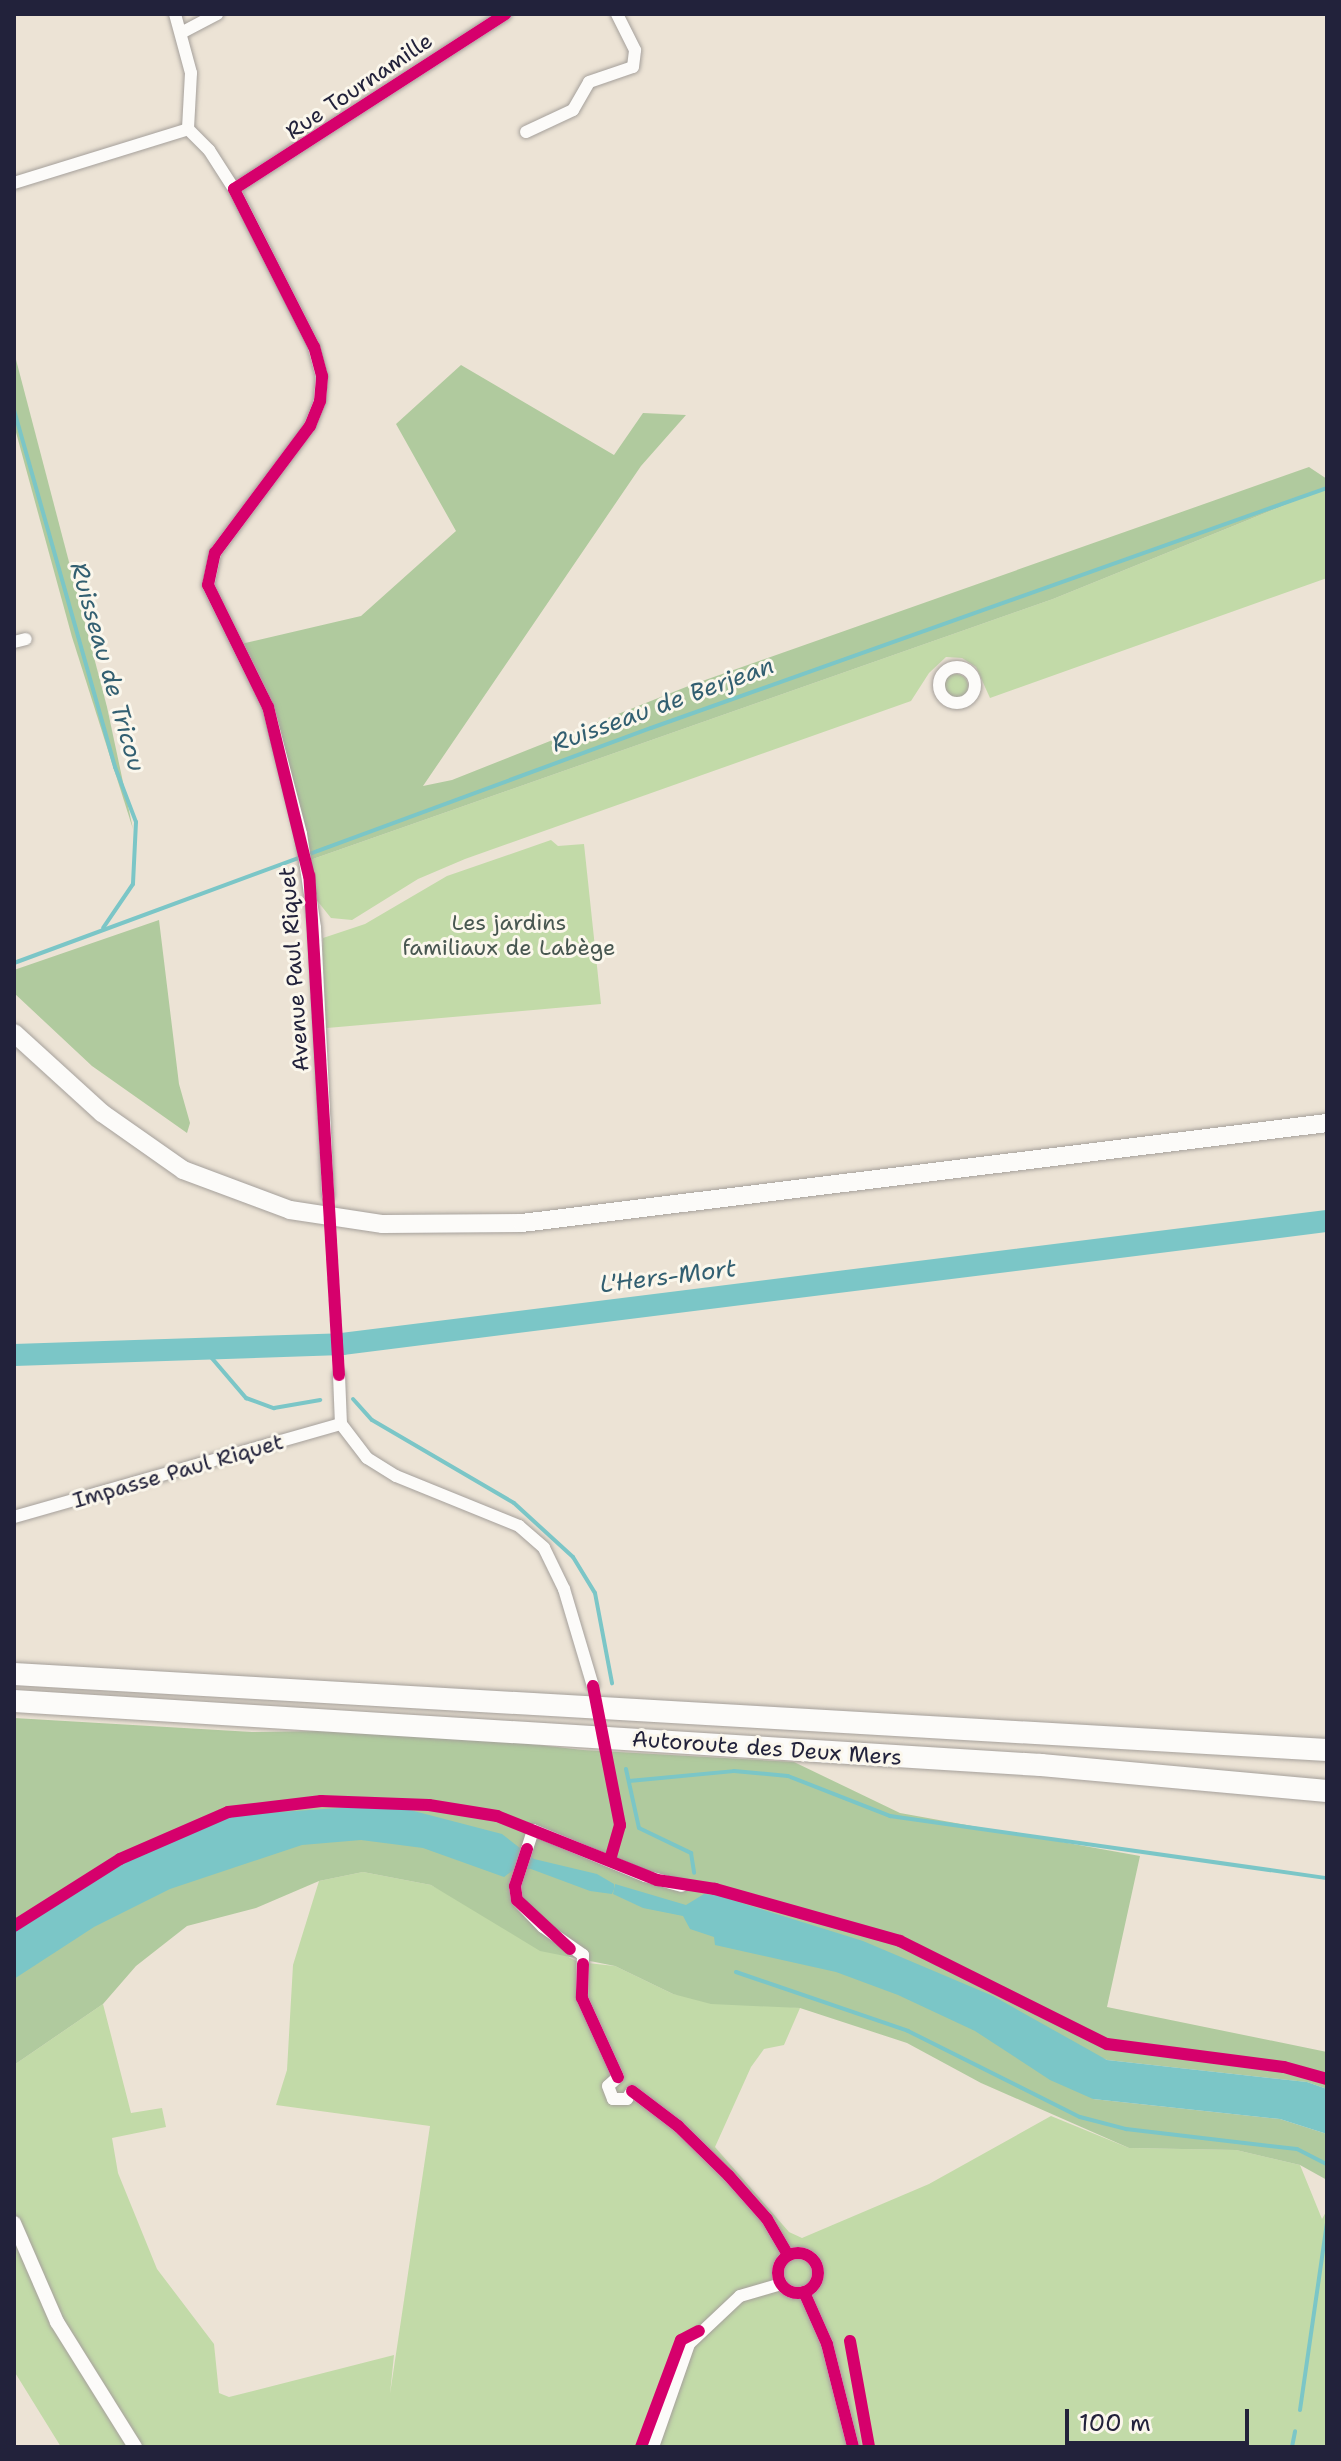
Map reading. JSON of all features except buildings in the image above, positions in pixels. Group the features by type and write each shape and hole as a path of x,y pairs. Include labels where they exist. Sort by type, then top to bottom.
{"highway":[{"name":"Autoroute des Deux Mers","path":"14,1674 1327,1750"},
{"name":"Autoroute des Deux Mers","path":"14,1701 1041,1765 1327,1791"}],"main road":[{"path":"14,1033 102,1113 183,1170 290,1210 383,1224 522,1223 1327,1123"}],"street":[{"path":"14,183 188,129 191,82 175,14"},
{"path":"181,33 217,14"},
{"name":"Rue Tournamille","path":"234,189 415,77 506,14"},
{"path":"526,132 573,110 589,82 633,67 638,60 633,42 617,14"},
{"name":"Avenue Paul Riquet","path":"188,129 209,150 234,189 314,347 322,376 320,401 310,426 215,553 208,585 268,707 301,834 309,876 328,1196"},
{"path":"339,1375 341,1424 355,1446 380,1468 519,1526 544,1548 564,1589 593,1686"},
{"name":"Impasse Paul Riquet","path":"14,1517 341,1424"},
{"path":"682,1886 645,1876 533,1830 518,1877 516,1894 522,1910 583,1955 582,1998 618,2077 629,2081 632,2091 678,2126 729,2176 767,2219 788,2255"},
{"path":"618,2077 608,2086 613,2099 622,2101 632,2091"},
{"path":"14,2223 57,2322 135,2447"},
{"path":"781,2284 778,2268 788,2255 805,2254 816,2265 816,2281 804,2292"},
{"path":"653,2447 689,2344 740,2296 781,2284 804,2292 827,2344 853,2447"}],"green space":[{"path":"14,352 107,707 133,829 72,637 14,425"},
{"path":"461,365 614,455 643,413 686,415 641,466 423,786 452,780 691,685 1309,467 1327,479 1327,488 1053,599 310,860 241,644 361,616 456,531 396,424"},
{"path":"1327,488 1327,578 990,698 976,667 962,658 946,657 929,673 911,701 465,859 418,879 352,920 331,918 315,898 310,860 1053,599"},
{"path":"956,674 965,677 968,686 965,695 956,698 947,695 944,686 947,677"},
{"name":"Les jardins familiaux de Labège","path":"551,840 558,846 584,844 601,1004 327,1028 320,1023 323,938 365,924 447,876"},
{"path":"159,920 179,1084 190,1123 187,1133 92,1066 14,993 14,970"},
{"path":"14,1718 252,1732 406,1730 583,1750 794,1762 900,1813 1140,1856 1107,2007 1327,2052 1327,2089 1307,2082 1107,2060 1086,2051 1093,2099 1280,2119 1327,2134 1327,2180 1300,2165 1236,2150 1129,2148 981,2083 907,2043 800,2008 711,2004 673,1994 615,1966 540,1951 431,1885 363,1872 319,1881 256,1908 187,1926 136,1966 103,2004 14,2065"},
{"path":"363,1872 431,1885 578,1962 615,1966 673,1994 800,2008 784,2045 764,2049 751,2067 715,2147 789,2232 802,2238 929,2184 1051,2116 1129,2148 1236,2150 1300,2165 1322,2219 1327,2210 1327,2447 61,2447 14,2371 14,2065 103,2004 131,2113 162,2108 166,2127 112,2138 118,2173 157,2269 214,2344 219,2393 229,2397 394,2355 390,2394 430,2126 276,2105 287,2070 293,1965 319,1881"}],"water":[{"path":"369,1806 410,1810 502,1834 534,1859 597,1874 614,1884 614,1889 612,1894 590,1891 531,1869 516,1868 504,1877 423,1848 361,1840 302,1845 170,1889 94,1927 14,1979 14,1932 143,1851 235,1815"},
{"path":"615,1884 686,1905 704,1894 716,1895 863,1941 993,1996 1107,2060 1307,2082 1327,2089 1327,2134 1280,2119 1093,2099 1050,2080 975,2031 898,1995 836,1972 715,1945 714,1937 690,1929 683,1916 643,1908 613,1894"}],"waterway":[{"name":"Ruisseau de Tricou","path":"14,410 115,767 136,822 133,884 103,928"},
{"name":"Ruisseau de Berjean","path":"14,963 651,728 1327,488"},
{"name":"L'Hers-Mort","path":"14,1355 342,1344 1327,1221"},
{"path":"204,1349 246,1398 274,1408 320,1400"},
{"path":"353,1399 372,1420 514,1503 573,1557 595,1593 612,1683"},
{"path":"626,1769 639,1828 691,1853 694,1873"},
{"path":"629,1781 734,1771 788,1776 890,1816 1327,1878"},
{"path":"736,1972 908,2031 1080,2117 1126,2129 1297,2149 1327,2164"},
{"path":"1300,2410 1327,2222"},
{"path":"1292,2447 1295,2431"}],"cycle path":[{"path":"339,1375 309,876 268,707 208,585 215,553 310,426 320,401 322,376 314,347 234,189 506,14"},
{"path":"593,1686 620,1825 610,1860"},
{"path":"14,1926 120,1859 228,1812 321,1801 429,1805 497,1816 657,1880 715,1889 900,1941 1107,2044 1284,2067 1327,2079"},
{"path":"527,1849 515,1886 517,1900 570,1949"},
{"path":"583,1964 582,1998 618,2077"},
{"path":"632,2091 678,2126 729,2176 767,2219 788,2255"},
{"path":"798,2253 812,2259 818,2273 812,2287 798,2293 784,2287 778,2273 784,2259 798,2253"},
{"path":"804,2292 827,2344 853,2447"},
{"path":"641,2447 681,2340 699,2331"},
{"path":"850,2341 869,2447"}]}
